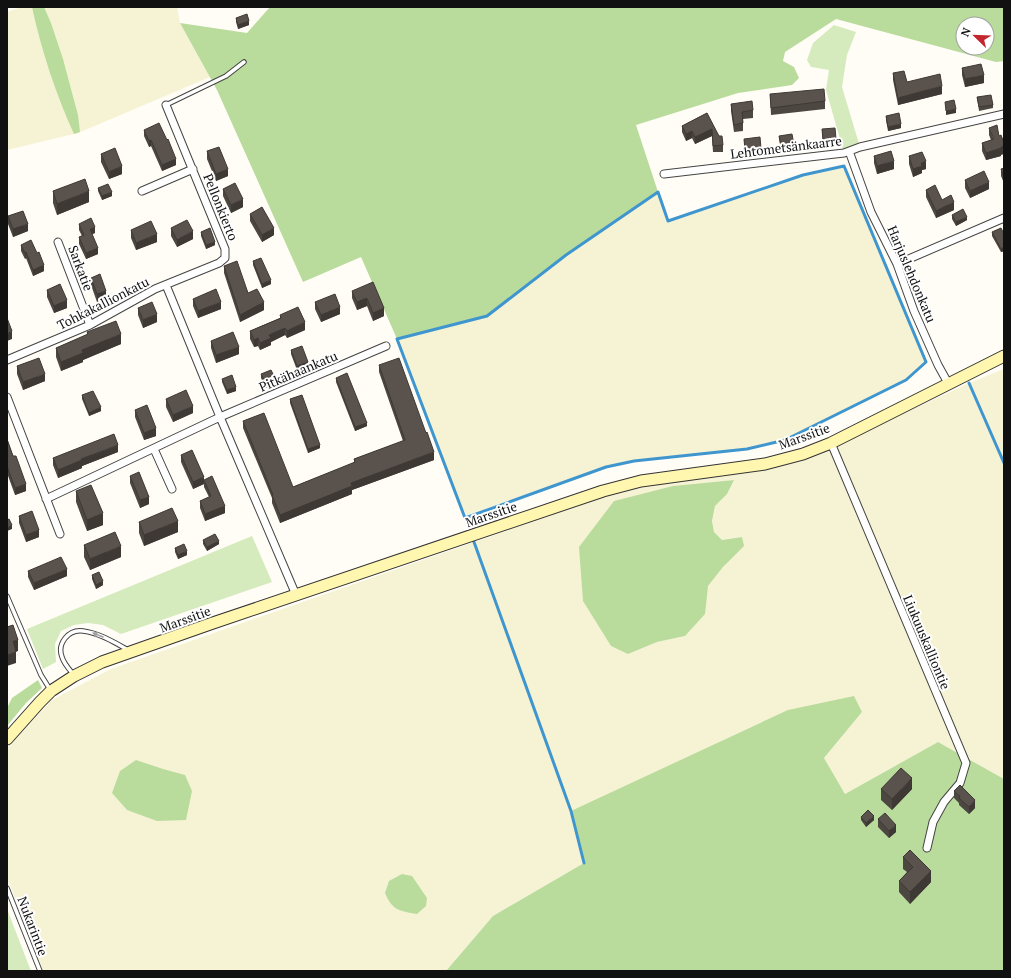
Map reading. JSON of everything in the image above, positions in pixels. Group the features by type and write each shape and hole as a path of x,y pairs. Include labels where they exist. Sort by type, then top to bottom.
{"main road":[{"name":"Marssitie","path":"7,739 51,692 74,676 102,662 603,491 641,481 765,464 803,454 831,443 1004,356"}],"street":[{"name":"Pellonkierto","path":"166,105 225,249 225,258 219,263 166,285"},
{"name":"Lehtometsänkaarre","path":"664,174 844,153 860,147 1004,114"},
{"name":"Harjuslehdonkatu","path":"849,151 872,212 897,264 914,311 938,365 948,383"},
{"path":"142,191 193,169"},
{"path":"897,264 1004,218"},
{"name":"Sarkatie","path":"58,242 90,325"},
{"name":"Tohkakallionkatu","path":"7,360 90,325 145,294 166,285 220,417 296,595"},
{"name":"Pitkähaankatu","path":"220,417 386,346"},
{"path":"7,397 60,534"},
{"path":"46,499 220,417"},
{"name":"Liukuuskalliontie","path":"831,443 966,763 960,783 944,802 933,822 927,848"},
{"path":"154,449 172,489"}],"lane":[{"path":"166,105 226,76 244,62"},
{"path":"7,596 41,675 51,692"},
{"path":"74,676 64,663 61,655 61,645 64,638 72,632 81,630 94,633 133,652"},
{"name":"Nukarintie","path":"7,888 40,971"}],"shaded area":[{"path":"22,7 177,7 180,23 210,77 78,133 7,150 7,12"},
{"path":"844,166 926,362 906,380 785,440 747,449 634,461 606,467 467,515 459,504 397,339 487,316 566,255 658,192 668,221 803,175"},
{"path":"1004,369 1004,779 938,742 845,794 824,758 862,712 584,863 493,916 446,971 43,971 7,877 7,748 52,700 111,669 626,489 802,461 969,383","holes":["734,480 727,494 715,506 712,521 714,532 722,540 742,537 723,567 708,586 685,636 657,642 628,654 673,486"]}],"green space":[{"path":"32,7 44,7 51,23 63,59 78,115 80,132 74,134 61,104 44,55"},
{"path":"270,7 1004,7 1004,61 996,62 974,56 995,56 995,16 955,16 955,51 836,19 785,52 783,61 794,67 799,78 792,85 738,93 636,125 658,192 566,255 487,316 397,339 361,257 303,282 217,90 180,23 247,33"},
{"path":"834,25 856,32 847,55 842,87 860,147 844,153 826,90 829,70 811,67 807,60 813,43"},
{"path":"734,480 727,494 715,506 712,521 714,532 722,540 742,537 744,546 723,567 708,586 705,614 685,636 657,642 628,654 611,646 583,601 579,547 614,501 673,486"},
{"path":"252,536 272,582 121,634 103,625 88,623 74,625 61,631 55,644 56,662 43,669 27,629"},
{"path":"38,680 42,688 26,703 7,726 7,708 12,698"},
{"path":"854,696 862,712 824,758 845,794 938,742 1004,779 1004,971 446,971 493,916 584,863 571,811 788,710"},
{"path":"136,760 185,775 192,791 186,820 157,821 127,810 112,793 120,771"},
{"path":"402,874 412,876 427,898 426,906 417,914 397,909 390,903 385,893 389,881"},
{"path":"7,909 31,971 7,971"}],"building":[{"path":"247,14 249,21 238,25 236,18"},
{"path":"981,64 984,75 965,79 962,68"},
{"path":"904,71 907,82 940,74 942,86 898,98 893,73"},
{"path":"824,89 825,101 771,108 770,94"},
{"path":"991,95 993,105 979,107 977,97"},
{"path":"954,100 956,109 946,111 945,102"},
{"path":"752,101 753,110 742,112 743,123 734,125 731,104"},
{"path":"707,113 719,136 722,136 723,145 713,146 712,129 695,137 692,131 686,134 682,126"},
{"path":"899,113 901,124 888,127 886,116"},
{"path":"159,123 167,140 168,139 176,159 162,165 151,140 149,141 144,130"},
{"path":"997,125 999,136 1001,135 1004,146 986,153 982,143 994,139 989,128"},
{"path":"835,128 836,139 823,140 822,129"},
{"path":"792,134 794,145 781,147 779,136"},
{"path":"760,137 761,149 745,150 744,139"},
{"path":"219,147 228,169 216,174 207,151"},
{"path":"115,148 122,166 109,172 101,154"},
{"path":"891,151 894,161 877,166 874,156"},
{"path":"922,152 926,161 921,163 922,166 913,169 909,156"},
{"path":"1004,168 1004,177 1001,169"},
{"path":"984,171 989,182 970,191 965,180"},
{"path":"85,179 89,191 57,204 53,191"},
{"path":"235,183 243,199 231,205 223,189"},
{"path":"108,184 112,192 102,196 98,188"},
{"path":"935,185 942,200 951,195 954,202 936,211 926,190"},
{"path":"262,207 274,228 262,235 250,214"},
{"path":"963,209 967,217 956,222 952,215"},
{"path":"23,211 28,224 13,229 8,216"},
{"path":"91,218 95,227 90,229 98,248 86,253 79,237 84,235 79,224"},
{"path":"187,220 193,231 177,240 171,228"},
{"path":"151,221 157,234 136,243 131,230"},
{"path":"210,228 215,242 206,245 201,232"},
{"path":"1001,228 1004,234 1004,247 1001,249 992,232"},
{"path":"31,240 37,253 39,252 44,265 33,270 26,252 25,253 21,245"},
{"path":"261,258 271,280 262,284 253,261"},
{"path":"237,261 248,293 257,289 264,302 240,315 224,266"},
{"path":"100,274 106,291 97,294 91,278"},
{"path":"373,282 384,308 373,313 367,298 357,302 352,291"},
{"path":"60,284 67,300 54,306 47,290"},
{"path":"216,289 221,302 198,311 193,299"},
{"path":"335,294 340,307 321,315 315,302"},
{"path":"152,302 157,314 143,320 138,308"},
{"path":"298,307 305,322 287,331 285,328 269,335 271,338 260,343 258,338 254,340 250,331 281,318 280,315"},
{"path":"7,318 12,331 7,334"},
{"path":"116,321 121,334 82,350 83,353 61,362 56,348 88,334 87,332"},
{"path":"233,332 239,347 216,355 211,341"},
{"path":"302,346 308,362 297,366 291,350"},
{"path":"39,358 45,374 23,382 17,366"},
{"path":"399,358 434,452 351,483 352,486 280,515 243,421 264,413 293,487 355,462 354,459 405,440 379,365"},
{"path":"271,370 276,380 266,384 261,374"},
{"path":"347,373 367,423 355,427 336,378"},
{"path":"232,375 236,387 227,390 222,379"},
{"path":"186,390 193,406 173,415 166,399"},
{"path":"93,391 101,407 89,413 82,395"},
{"path":"302,395 320,445 308,449 290,399"},
{"path":"147,405 156,428 144,433 135,410"},
{"path":"114,434 118,445 81,459 82,460 58,470 53,458"},
{"path":"7,439 13,456 16,456 26,484 15,488 7,466"},
{"path":"192,450 204,477 193,482 181,455"},
{"path":"139,472 149,497 140,500 130,476"},
{"path":"212,476 225,506 205,514 200,501 211,496 204,480"},
{"path":"91,485 103,513 87,520 76,491"},
{"path":"172,508 178,521 144,535 139,522"},
{"path":"32,511 39,530 26,535 19,516"},
{"path":"9,519 12,525 7,528 7,520"},
{"path":"115,532 121,546 90,559 84,545"},
{"path":"215,534 219,541 207,547 203,540"},
{"path":"184,544 187,551 178,555 175,548"},
{"path":"61,557 67,569 34,583 28,571"},
{"path":"99,572 103,581 96,585 92,575"},
{"path":"13,625 18,640 13,641 16,652 7,655 7,627"},
{"path":"901,768 912,778 892,799 881,789"},
{"path":"960,785 975,800 969,807 954,791"},
{"path":"868,810 874,816 866,823 861,817"},
{"path":"885,813 896,825 889,831 878,819"},
{"path":"910,850 931,871 910,892 899,881 913,867 903,857"}],"waterway":[{"path":"844,166 926,362 906,380 785,440 747,449 634,461 606,467 465,518 397,339 487,316 566,255 658,192 668,221 803,175 844,166"},
{"path":"969,383 1004,463"},
{"path":"474,542 571,811 584,863"}]}
